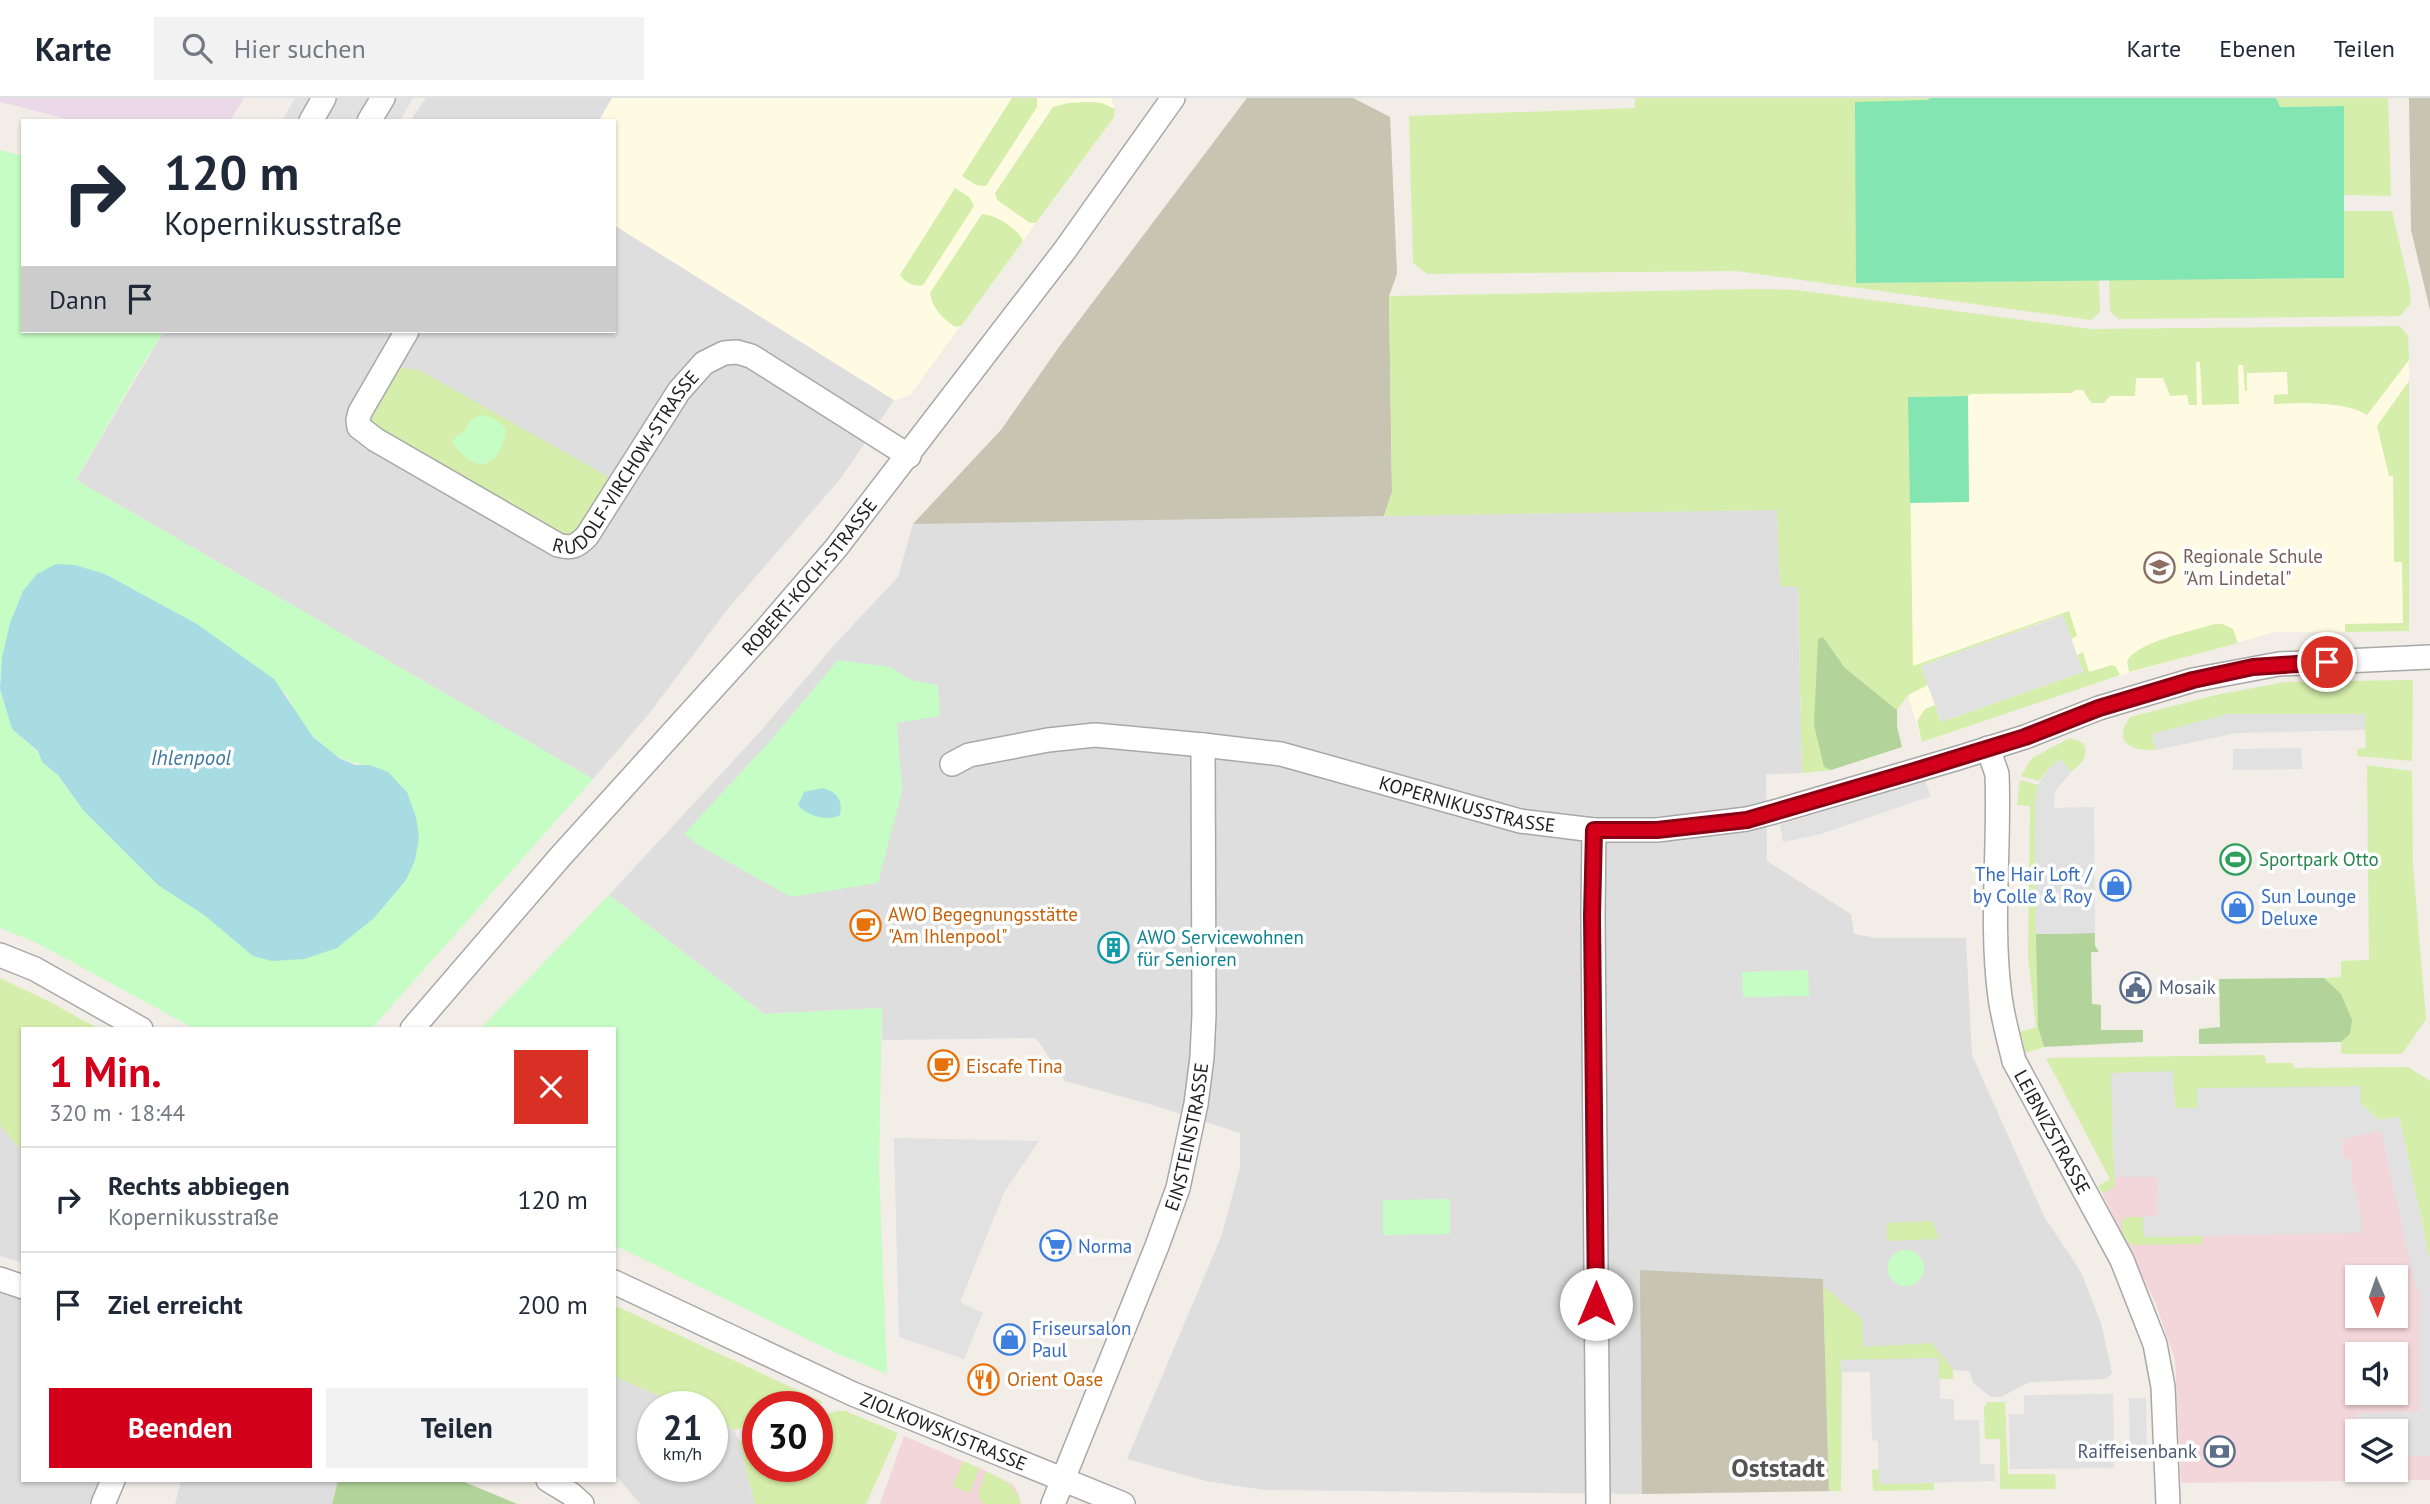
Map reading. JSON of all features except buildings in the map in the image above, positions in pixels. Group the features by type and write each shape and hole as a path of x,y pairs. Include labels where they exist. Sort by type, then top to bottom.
{"street":[{"path":"311,119 324,98"},
{"path":"370,119 383,98"},
{"name":"ROBERT-KOCH-STRASSE","path":"414,1027 560,857 809,580 909,456 1066,250 1173,98"},
{"name":"RUDOLF-VIRCHOW-STRASSE","path":"406,333 360,412 359,427 365,434 558,545 569,548 578,545 587,536 679,391 704,363 724,353 737,352 751,356 909,456"},
{"name":"KOPERNIKUSSTRASSE","path":"952,764 969,755 1048,740 1095,735 1203,745 1281,754 1520,821 1594,830 1657,830 1747,820 1988,748 2099,708 2193,680 2279,664 2430,657"},
{"name":"EINSTEINSTRASSE","path":"1053,1504 1178,1188 1196,1104 1204,1015 1203,745"},
{"name":"LEIBNIZSTRASSE","path":"1988,748 1997,774 1996,953 2000,997 2008,1037 2014,1061 2122,1260 2155,1344 2163,1387 2168,1504"},
{"path":"1594,830 1592,916 1598,1504"},
{"path":"0,955 35,969 137,1027"},
{"path":"0,1279 21,1286"},
{"name":"ZIOLKOWSKISTRASSE","path":"616,1283 853,1394 1123,1504"},
{"path":"103,1504 112,1482"},
{"path":"551,1482 582,1504"}],"shaded area":[{"path":"0,98 244,98 231,119 67,119 0,102"},
{"path":"295,98 413,98 401,119 283,119"},
{"path":"426,98 612,98 600,119 411,119"},
{"path":"612,98 1111,98 1115,109 1114,117 910,395 894,400 616,226 616,119 600,119"},
{"path":"1247,98 1353,98 1390,117 1397,274 1389,296 1384,516 1777,510 1780,586 1798,586 1802,773 1766,774 1767,861 1851,914 1854,934 1877,938 1966,938 1972,1055 2045,1218 2081,1272 2101,1323 2112,1373 2106,1379 2030,1382 2001,1397 1991,1397 1974,1384 1969,1371 1953,1370 1946,1363 1842,1360 1841,1491 1642,1494 1264,1490 1206,1481 1127,1459 1221,1237 1240,1168 1240,1133 1065,1081 1036,1038 882,1040 882,1008 764,1014 609,895 898,577 913,524 1001,430 1059,347"},
{"path":"1247,98 1353,98 1390,117 1397,274 1389,296 1392,492 1384,516 913,524 1001,430 1059,347"},
{"path":"2409,98 2430,98 2430,310 2411,230"},
{"path":"616,226 894,400 841,478 726,611 648,715 593,779 76,480 163,333 616,333"},
{"name":"Regionale Schule \"Am Lindetal\"","path":"2409,360 2409,631 2275,632 2093,683 1922,742 1908,695 1908,364"},
{"path":"2063,615 2083,672 1941,722 1921,666"},
{"path":"2227,714 2365,714 2365,730 2236,733 2156,750 2152,734"},
{"path":"2301,748 2302,769 2233,770 2233,749"},
{"path":"2061,759 2071,772 2055,791 2054,808 2094,807 2095,933 2036,934 2035,806 2038,785 2048,769"},
{"path":"1925,781 1931,796 1821,834 1783,842 1780,825"},
{"path":"2173,1071 2175,1108 2197,1108 2197,1088 2361,1086 2361,1104 2378,1120 2399,1117 2430,1260 2430,1456 2408,1456 2408,1419 2355,1419 2355,1413 2419,1412 2420,1295 2414,1280 2381,1131 2342,1139 2343,1157 2352,1161 2352,1180 2361,1214 2361,1233 2144,1237 2143,1217 2158,1216 2157,1177 2114,1177 2111,1073"},
{"path":"2111,1073 2378,1120 2430,1260 2430,1480 2408,1480 2408,1419 2345,1419 2345,1481 2181,1483 2175,1360 2155,1302 2102,1193 2115,1187"},
{"path":"0,1125 21,1150 21,1262 0,1256"},
{"path":"894,1138 1039,1141 1005,1191 960,1302 983,1313 964,1359 899,1337"},
{"path":"1640,1270 1823,1279 1829,1491 1642,1494"},
{"path":"0,1292 21,1299 21,1482 102,1482 91,1504 0,1504"},
{"path":"1939,1358 1940,1399 1954,1399 1954,1420 1979,1420 1980,1464 1994,1464 1995,1481 1879,1484 1878,1441 1872,1440 1870,1372 1841,1372 1841,1360"},
{"path":"616,1377 648,1391 637,1391 637,1482 728,1482 728,1427 734,1430 739,1441 742,1453 742,1482 749,1482 755,1504 640,1504 616,1475"},
{"path":"2113,1394 2114,1468 2010,1469 2009,1414 2024,1414 2024,1395"},
{"path":"2129,1398 2146,1398 2147,1456 2130,1456"},
{"path":"904,1436 1012,1484 1018,1492 1021,1504 880,1504"},
{"path":"181,1482 338,1482 332,1504 175,1504"}],"green space":[{"path":"1012,98 1037,98 1037,107 986,186 976,185 962,176"},
{"path":"1635,98 1930,98 1857,283 2099,280 2100,312 2091,320 1736,271 1427,274 1413,263 1409,116 1635,108"},
{"path":"1930,98 2276,98 2280,107 2344,106 2344,278 1856,283 1855,102"},
{"path":"2276,98 2388,98 2391,196 2344,195 2343,106 2280,107"},
{"path":"1102,103 1115,109 1114,117 1036,223 1030,223 997,200 995,193 1053,107"},
{"path":"0,150 21,155 21,333 163,333 76,480 593,779 373,1027 191,1027 37,943 0,928 0,689 12,729 38,752 42,762 58,775 83,810 158,885 204,915 370,765 356,763 330,751 310,732 287,695 197,624 105,574 75,565 2,658 0,684"},
{"path":"955,188 969,197 974,206 923,285 910,284 900,275"},
{"path":"2344,211 2392,211 2410,289 2411,303 2400,316 2118,319 2110,311 2109,280 2344,278"},
{"path":"982,214 1006,223 1023,241 961,326 955,327 939,313 930,293"},
{"path":"1796,290 2090,329 2400,326 2408,336 2409,360 2367,415 2335,405 2274,404 2274,395 2288,394 2287,372 2247,373 2245,391 2243,365 2238,365 2239,404 2202,405 2200,362 2196,362 2197,405 2189,405 2187,395 2170,396 2163,378 2136,378 2135,396 2110,396 2104,403 2091,403 2083,390 2075,390 2072,393 1909,397 1913,666 2069,611 2077,636 2071,639 2062,615 1921,666 1928,685 1908,695 1897,710 1845,668 1824,638 1824,767 1831,770 1802,773 1798,587 1780,586 1777,510 1384,516 1392,492 1389,296"},
{"path":"395,367 419,370 607,476 610,484 590,517 577,530 560,534 374,429 370,420 374,407"},
{"path":"2409,381 2409,631 2345,632 2345,624 2403,623 2402,562 2394,562 2393,476 2389,476 2377,426"},
{"path":"1968,396 1969,502 1910,503 1908,397"},
{"path":"481,415 495,420 506,430 498,454 485,464 469,460 452,441 466,429 470,420"},
{"path":"2215,624 2233,629 2238,643 2129,672 2127,661 2142,648"},
{"path":"1823,637 1845,668 1897,710 1897,727 1902,747 1831,770 1824,767 1814,725 1818,639"},
{"path":"2083,652 2089,672 2112,665 2120,675 1922,742 1917,721 1925,709 1935,705 1941,722 2083,672 2077,655"},
{"path":"838,660 890,667 911,680 938,685 940,716 897,723 902,791 878,883 791,897 698,845 684,834 770,741"},
{"path":"2413,680 2412,761 2357,756 2357,749 2366,748 2364,714 2152,734 2156,750 2132,747 2124,739 2123,733 2130,717 2216,695 2285,682"},
{"path":"2070,738 2083,743 2085,748 2081,763 2071,772 2061,759 2048,769 2039,781 2021,776 2032,758"},
{"path":"2367,765 2412,771 2413,866 2426,1019 2402,1054 2341,1054 2341,1042 2350,1034 2341,994 2324,978 2341,977 2341,961 2369,960"},
{"path":"2020,780 2038,785 2035,806 2038,1027 2044,1047 2026,1053 2020,1032 2036,1027 2028,956 2030,806 2017,805"},
{"path":"609,895 764,1014 882,1008 879,1168 887,1374 834,1352 616,1246 616,1027 482,1027"},
{"path":"2095,933 2095,946 2099,952 2091,952 2092,1004 2101,1005 2101,1030 2143,1030 2143,1042 2044,1047 2038,1027 2036,934"},
{"path":"1808,970 1809,996 1743,997 1742,972"},
{"path":"0,978 95,1027 21,1027 21,1150 0,1125"},
{"path":"2324,978 2341,994 2352,1020 2350,1034 2341,1042 2199,1044 2199,1029 2220,1027 2219,979"},
{"path":"2265,1055 2266,1063 2293,1063 2294,1068 2408,1067 2430,1081 2430,1260 2399,1117 2379,1120 2361,1104 2178,1109 2157,1176 2112,1073 2115,1187 2102,1193 2098,1186 2110,1179 2046,1058"},
{"path":"1450,1199 1450,1234 1383,1235 1383,1200"},
{"path":"2127,1217 2143,1217 2144,1237 2202,1236 2202,1244 2133,1245 2123,1232 2122,1221"},
{"path":"1932,1221 1939,1239 1887,1241 1887,1223"},
{"path":"1906,1250 1919,1255 1924,1268 1919,1281 1906,1286 1893,1281 1888,1268 1893,1255"},
{"path":"1823,1286 1862,1319 1863,1347 1932,1343 1953,1370 1953,1379 1939,1379 1938,1358 1841,1360 1841,1491 1829,1491"},
{"path":"616,1306 799,1391 742,1391 742,1428 734,1430 728,1427 728,1391 648,1391 616,1377"},
{"path":"1988,1402 2005,1402 2008,1474 2055,1474 2056,1489 2000,1489 2000,1439 1985,1439 1984,1407"},
{"path":"845,1411 898,1433 866,1504 755,1504 749,1482 833,1482 833,1412"},
{"path":"963,1461 979,1468 970,1493 953,1487"},
{"path":"1879,1469 1880,1484 1934,1483 1934,1490 1873,1491 1872,1470"},
{"path":"986,1471 1012,1487 1021,1504 983,1504 978,1495"},
{"path":"338,1482 464,1482 517,1504 332,1504"}],"water":[{"name":"Ihlenpool","path":"56,564 75,565 105,574 197,624 274,679 313,737 339,758 355,765 370,765 388,772 407,792 416,817 419,838 415,860 406,880 374,918 337,948 304,959 272,961 253,956 204,915 158,885 83,810 58,775 42,762 38,751 12,729 0,689 2,658 10,623 23,591 37,574"},
{"path":"823,788 838,797 840,815 818,817 798,805 804,792"}],"place":[{"name":"Regionale Schule \"Am Lindetal\"","path":"2160,567"},
{"name":"Sportpark Otto","path":"2236,859"},
{"name":"The Hair Loft / by Colle & Roy","path":"2115,885"},
{"name":"Sun Lounge Deluxe","path":"2238,907"},
{"name":"AWO Begegnungsstätte \"Am Ihlenpool\"","path":"865,925"},
{"name":"AWO Servicewohnen für Senioren","path":"1114,948"},
{"name":"Mosaik","path":"2136,987"},
{"name":"Eiscafe Tina","path":"943,1066"},
{"name":"Norma","path":"1055,1246"},
{"name":"Friseursalon Paul","path":"1009,1339"},
{"name":"Orient Oase","path":"984,1379"},
{"name":"Raiffeisenbank","path":"2220,1451"}],"district":[{"name":"Oststadt","path":"1778,1468"}],"route":[{"path":"1596,1304 1592,916 1594,830 1657,830 1747,820 2025,737 2099,708 2193,680 2253,667 2327,662"}]}
